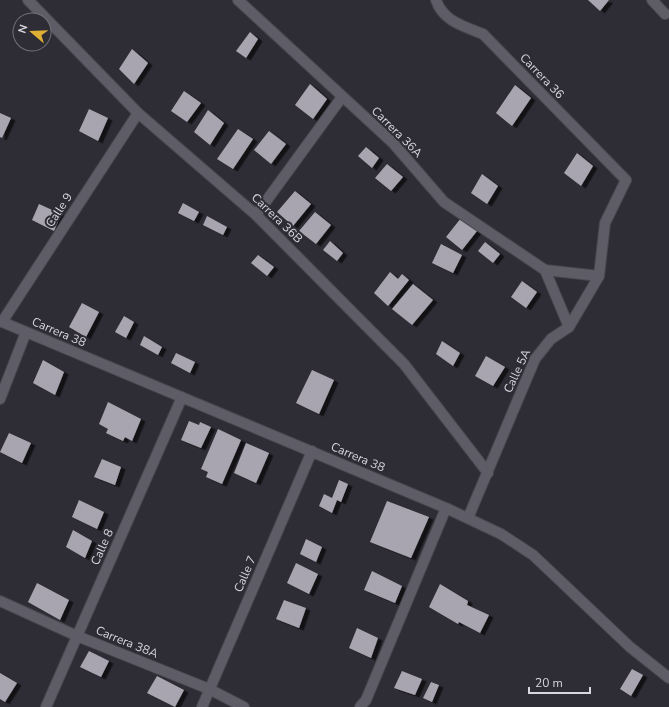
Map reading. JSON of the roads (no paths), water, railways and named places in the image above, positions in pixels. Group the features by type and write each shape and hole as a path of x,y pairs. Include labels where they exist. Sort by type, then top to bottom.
{"street":[{"name":"Carrera 36B","path":"28,0 138,113 256,215 404,364 488,473"},
{"name":"Carrera 36A","path":"238,0 393,143 444,202 545,270 599,276"},
{"name":"Carrera 36","path":"436,0 439,9 454,23 483,34 626,180"},
{"path":"652,0 665,14"},
{"path":"256,215 342,97"},
{"name":"Calle 9","path":"1,321 138,113"},
{"name":"Calle 5A","path":"468,518 488,473 534,359 551,339 569,327 599,276 605,223 626,180"},
{"path":"545,270 569,327"},
{"name":"Carrera 38","path":"1,321 446,508 501,534 533,555 630,648 669,678"},
{"path":"0,399 26,332"},
{"name":"Calle 8","path":"46,707 182,397"},
{"name":"Calle 7","path":"202,707 312,451"},
{"path":"360,707 366,700 446,508"},
{"name":"Carrera 38A","path":"0,601 77,636 209,689 244,707"}]}
